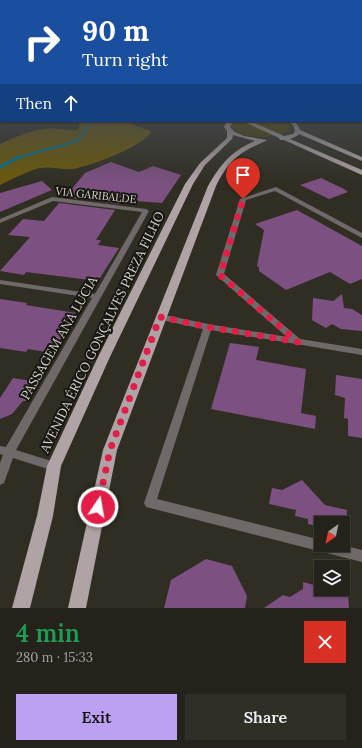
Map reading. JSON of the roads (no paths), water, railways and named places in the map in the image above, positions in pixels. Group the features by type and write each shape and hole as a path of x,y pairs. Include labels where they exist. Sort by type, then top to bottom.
{"main road":[{"name":"AVENIDA ÉRICO GONÇALVES PREZA FILHO","path":"21,608 45,516 54,466 103,359 189,184 202,164 230,138 228,127"},
{"path":"232,127 246,138 266,140 289,137 294,127"},
{"path":"259,127 362,173"},
{"path":"272,127 362,167"},
{"path":"300,127 362,159"},
{"path":"77,608 110,450 160,317 212,186 220,170 237,151 266,140 362,180"}],"street":[{"path":"298,342 220,275 243,199 276,189 362,236"},
{"name":"VIA GARIBALDE","path":"0,221 52,200 146,211"},
{"name":"PASSAGEM ANA LUCIA","path":"0,480 5,451 98,297 146,211"},
{"path":"0,282 98,297"},
{"path":"160,317 208,327 362,352"},
{"path":"208,327 150,503 362,556"},
{"path":"5,451 54,466"}],"waterway":[{"path":"17,158 77,141 86,127"},
{"path":"0,167 17,158"}]}
